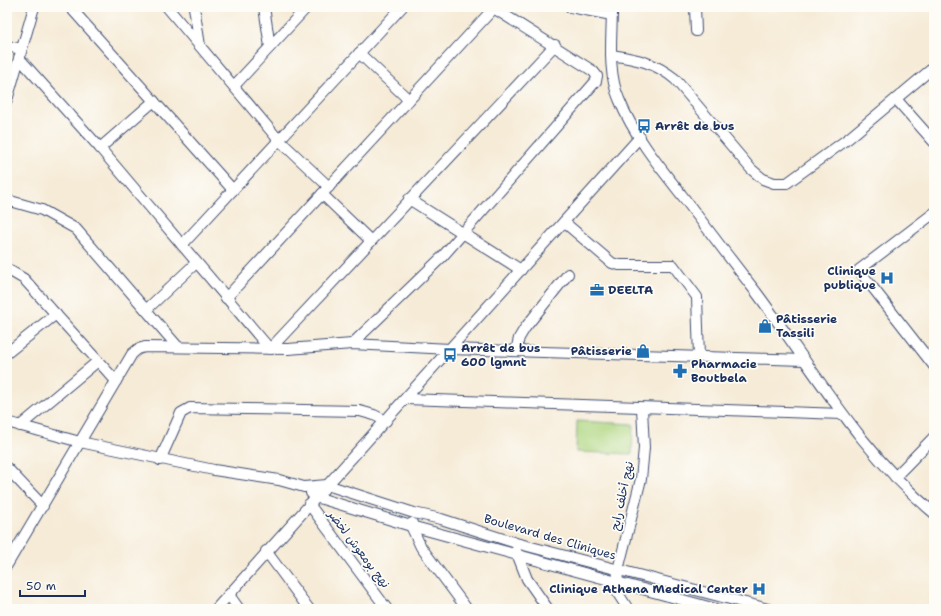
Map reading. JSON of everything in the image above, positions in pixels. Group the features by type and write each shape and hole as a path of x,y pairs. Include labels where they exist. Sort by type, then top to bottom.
{"street":[{"path":"7,100 34,7"},
{"path":"70,7 233,190"},
{"path":"166,7 279,140 371,241"},
{"path":"194,7 200,46"},
{"path":"264,7 270,47"},
{"path":"234,86 308,7"},
{"path":"182,245 402,7"},
{"path":"570,7 612,11 611,55 614,84 619,99 640,137 658,164 757,294 842,414 895,477 934,513"},
{"path":"695,7 696,31"},
{"path":"226,298 493,8 555,45 593,71 597,76 596,82 442,257 352,344"},
{"path":"270,349 555,45"},
{"path":"7,46 21,54 270,349"},
{"path":"359,53 409,100"},
{"path":"611,55 644,60 662,68 676,79 751,169 763,179 774,183 787,183 849,138 934,67"},
{"path":"896,99 934,142"},
{"path":"100,148 154,101"},
{"path":"216,609 640,137"},
{"path":"409,199 521,270"},
{"path":"7,200 42,210 76,229 178,347"},
{"path":"934,213 860,270 934,366"},
{"path":"564,222 612,264 673,265 697,297 699,357"},
{"path":"146,310 196,262"},
{"path":"7,269 24,279 116,381"},
{"path":"516,352 519,338 525,328 568,274"},
{"path":"7,353 56,314"},
{"path":"7,565 132,354 138,349 145,347 270,349 352,344 516,352 804,360"},
{"path":"20,426 98,361"},
{"path":"406,399 842,414"},
{"path":"160,460 181,413 190,408 360,411 374,415 386,421"},
{"name":"نهج أخلف رابح","path":"628,609 617,592 617,583 618,570 641,479 644,448 642,408"},
{"path":"7,422 80,442 160,460 279,480 304,486 327,485"},
{"path":"895,477 934,437"},
{"path":"7,468 43,506"},
{"name":"Boulevard des Cliniques","path":"327,485 414,513 441,519 516,543 768,609"},
{"path":"304,486 313,500 716,609"},
{"name":"نهج بومعوش لخضر","path":"313,500 387,609"},
{"path":"414,513 411,526 421,547 467,609"},
{"path":"516,543 516,554 526,580 548,609"},
{"path":"266,552 309,609"},
{"path":"229,595 239,609"}],"green space":[{"path":"577,421 633,424 632,454 576,452"}],"place":[{"name":"Arrêt de bus","path":"644,126"},
{"name":"Clinique publique","path":"887,278"},
{"name":"DEELTA","path":"597,290"},
{"name":"Pâtisserie Tassili","path":"765,326"},
{"name":"Pâtisserie","path":"643,351"},
{"name":"Arrêt de bus 600 lgmnt","path":"450,355"},
{"name":"Pharmacie Boutbela","path":"680,371"},
{"name":"Clinique Athena Medical Center","path":"759,589"}]}
